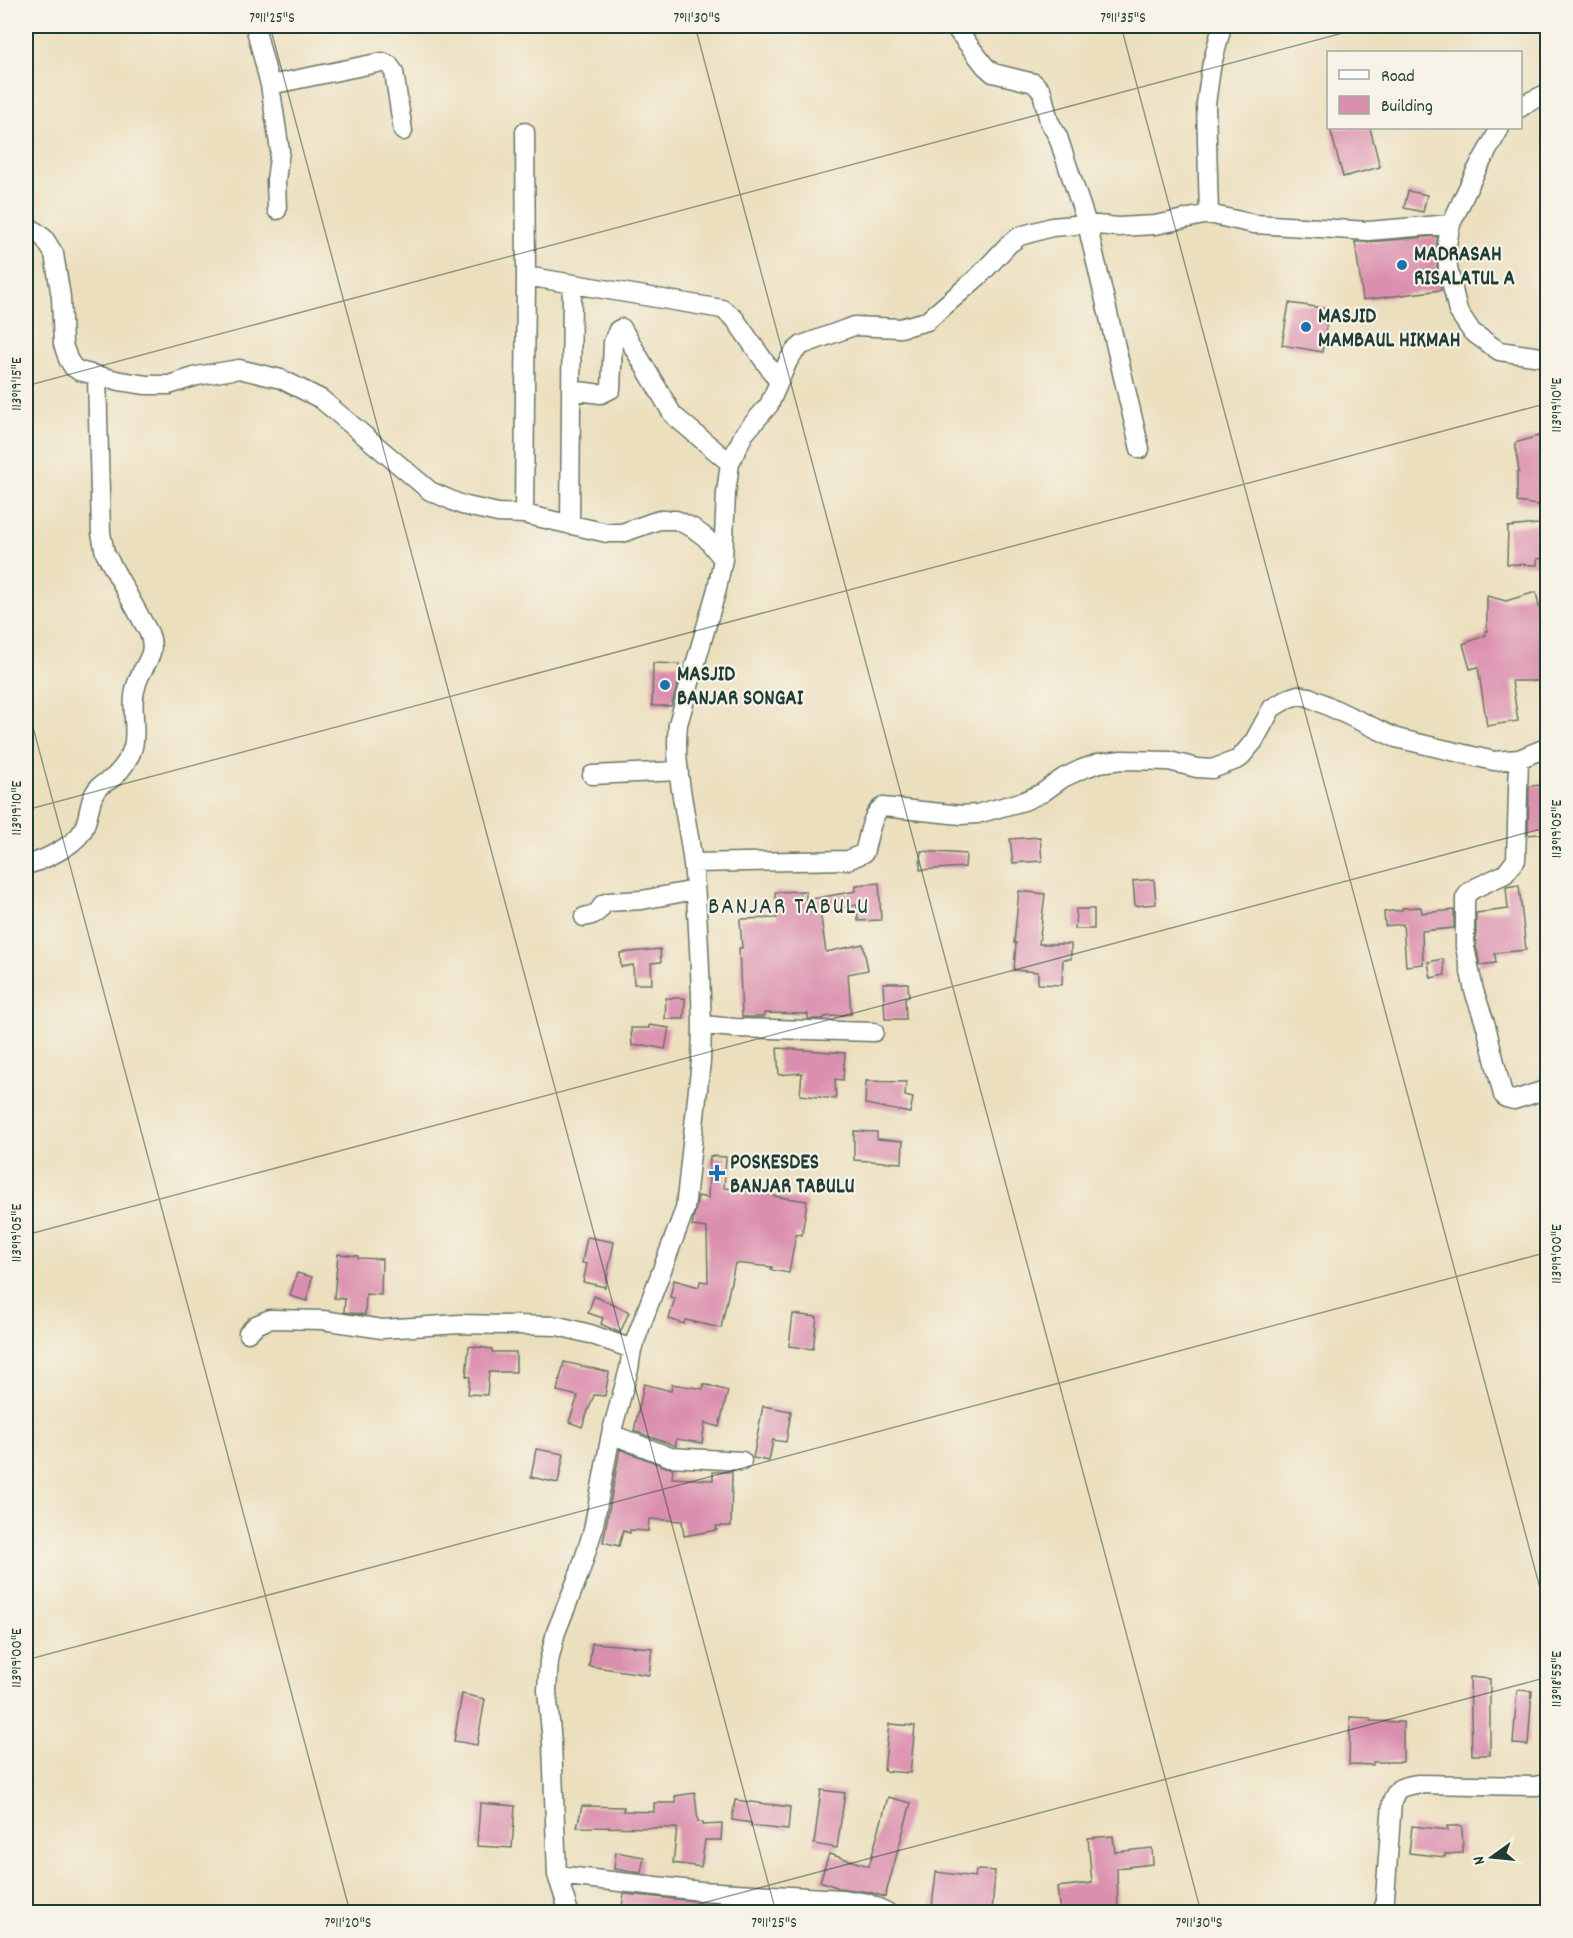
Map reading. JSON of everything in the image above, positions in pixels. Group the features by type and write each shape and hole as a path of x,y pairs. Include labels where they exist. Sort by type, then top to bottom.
{"street":[{"path":"255,26 270,85 280,151 276,180 277,210"},
{"path":"954,26 993,73 1034,83 1042,92 1049,121 1058,137 1087,224 1140,449"},
{"path":"1209,214 1206,104 1210,68 1222,26"},
{"path":"270,85 382,62 389,65 394,72 403,131"},
{"path":"1522,107 1548,93"},
{"path":"1499,129 1451,224 1447,244 1448,268 1458,311 1472,332 1499,351 1548,358"},
{"path":"524,514 525,132"},
{"path":"569,1912 557,1875 552,1743 547,1690 549,1661 556,1632 580,1572 593,1530 611,1434 633,1349 685,1209 701,1061 702,1025 699,925 676,742 678,724 717,589 723,559 726,493 730,463 744,434 769,405 788,361 802,345 854,326 900,328 927,321 979,276 1009,244 1020,236 1052,227 1087,224 1155,225 1209,214 1254,224 1368,231 1451,224"},
{"path":"26,224 44,238 54,254 62,297 63,344 68,359 79,371 146,385 169,385 197,376 239,369 281,379 321,399 430,491 462,505 498,513 524,514 607,533 622,534 659,520 676,520 700,533 723,559"},
{"path":"526,276 722,309 734,318 779,382"},
{"path":"570,525 572,284"},
{"path":"571,390 601,394 611,389 613,342 618,330 622,328 673,415 730,463"},
{"path":"26,865 61,851 83,831 98,788 113,777 129,758 134,745 133,697 137,682 152,652 153,644 149,633 105,553 101,533 97,376"},
{"path":"693,863 848,860 864,853 874,816 878,809 883,807 961,815 977,814 1024,801 1042,793 1063,778 1099,763 1140,759 1169,761 1212,769 1239,759 1254,741 1272,708 1298,695 1309,697 1396,738 1494,761 1519,759 1548,747"},
{"path":"1519,759 1516,860 1505,874 1475,888 1465,898 1465,947 1474,991 1486,1026 1503,1095 1514,1100 1548,1089"},
{"path":"592,775 679,771"},
{"path":"584,917 594,915 603,904 608,902 642,900 695,891"},
{"path":"702,1025 771,1030 874,1032"},
{"path":"248,1333 256,1325 270,1319 323,1320 382,1329 460,1324 558,1326 633,1349"},
{"path":"611,1434 670,1456 742,1461"},
{"path":"1384,1912 1392,1802 1394,1793 1400,1787 1417,1784 1536,1786 1548,1783"},
{"path":"557,1875 701,1891 790,1904 842,1899 867,1903 887,1912"}],"building":[{"path":"1330,129 1370,129 1380,167 1343,177"},
{"path":"1408,191 1427,195 1423,212 1404,208"},
{"name":"MADRASAH RISALATUL A","path":"1437,236 1437,269 1441,290 1363,300 1355,242"},
{"name":"MASJID MAMBAUL HIKMAH","path":"1289,303 1329,309 1322,352 1282,345"},
{"path":"1548,433 1548,466 1543,467 1545,506 1517,502 1517,472 1519,472 1515,443"},
{"path":"1548,523 1548,558 1537,559 1537,565 1507,564 1508,527"},
{"path":"1536,592 1548,647 1548,681 1512,681 1518,721 1487,726 1478,667 1470,669 1463,644 1486,635 1487,596 1506,601"},
{"name":"MASJID BANJAR SONGAI","path":"653,663 679,664 678,684 671,706 652,706"},
{"path":"1543,785 1548,833 1528,835 1529,786"},
{"path":"1040,837 1042,861 1013,863 1010,839"},
{"path":"921,851 966,854 965,867 920,870"},
{"path":"1154,879 1156,904 1135,906 1133,881"},
{"path":"879,883 881,920 858,921 857,905 820,911 826,952 863,944 868,970 848,974 851,1014 824,1017 824,1019 808,1019 808,1014 764,1013 764,1017 742,1017 740,919 777,918 775,892 806,891 806,900 856,891 856,885"},
{"path":"1519,885 1526,950 1495,953 1496,963 1480,965 1476,946 1476,913 1508,909 1506,887"},
{"path":"1019,891 1045,894 1039,944 1071,944 1071,959 1063,959 1062,985 1038,984 1038,972 1014,970"},
{"path":"1421,907 1422,913 1454,910 1454,928 1422,931 1423,964 1406,966 1403,924 1385,926 1384,912"},
{"path":"1076,909 1094,909 1094,929 1075,929"},
{"path":"660,949 661,962 651,963 652,984 634,984 633,965 621,967 620,953"},
{"path":"1443,959 1445,975 1431,978 1428,962"},
{"path":"883,983 908,983 909,997 905,997 906,1019 885,1019"},
{"path":"666,998 685,998 684,1019 665,1019"},
{"path":"649,1025 669,1028 665,1049 643,1045 632,1046 631,1028 649,1028"},
{"path":"777,1048 845,1053 843,1080 835,1079 836,1099 800,1095 802,1073 779,1075"},
{"path":"866,1081 906,1082 905,1096 913,1098 910,1113 865,1104"},
{"path":"854,1131 877,1132 877,1139 903,1141 902,1163 854,1160"},
{"path":"710,1156 726,1157 724,1188 773,1193 773,1196 807,1201 802,1235 796,1234 789,1273 771,1270 772,1267 735,1263 721,1328 685,1320 684,1324 669,1319 675,1298 670,1297 674,1280 699,1287 700,1281 708,1282 707,1228 692,1226 698,1196 708,1198"},
{"path":"587,1237 614,1242 605,1287 583,1282 587,1264 582,1263"},
{"path":"338,1254 382,1259 381,1295 366,1294 365,1315 344,1312 345,1299 334,1298"},
{"path":"297,1273 312,1277 307,1301 290,1296"},
{"path":"594,1296 629,1312 620,1333 601,1324 603,1318 588,1313"},
{"path":"793,1314 817,1317 813,1349 789,1346"},
{"path":"469,1346 492,1349 492,1352 516,1352 516,1372 489,1372 487,1395 468,1394 470,1377 466,1376"},
{"path":"564,1362 609,1372 605,1396 594,1395 582,1427 569,1422 578,1396 557,1391"},
{"path":"644,1384 671,1391 672,1384 703,1389 704,1384 728,1391 719,1427 705,1423 702,1443 676,1439 676,1446 634,1431"},
{"path":"763,1406 791,1411 786,1442 773,1440 769,1461 753,1458"},
{"path":"536,1449 564,1454 558,1483 531,1477"},
{"path":"620,1449 673,1468 672,1478 713,1480 713,1472 732,1472 731,1526 716,1526 717,1530 684,1536 682,1521 649,1519 648,1531 630,1530 630,1533 623,1531 619,1546 603,1542"},
{"path":"592,1643 652,1648 649,1675 589,1666"},
{"path":"1470,1677 1490,1679 1490,1755 1472,1755"},
{"path":"1517,1690 1532,1691 1528,1745 1513,1744"},
{"path":"462,1694 485,1699 477,1745 454,1741"},
{"path":"1350,1717 1370,1718 1370,1721 1403,1722 1403,1762 1373,1762 1373,1765 1349,1764"},
{"path":"889,1724 915,1726 910,1773 884,1771"},
{"path":"821,1790 845,1793 837,1848 814,1844"},
{"path":"695,1793 698,1822 703,1822 703,1825 722,1824 721,1840 705,1840 701,1867 673,1863 677,1828 577,1827 582,1806 624,1807 623,1811 654,1812 654,1803 676,1803 675,1796"},
{"path":"888,1797 911,1803 885,1897 869,1892 839,1888 820,1881 829,1854 869,1866"},
{"path":"735,1800 790,1807 788,1830 751,1826 751,1823 732,1820"},
{"path":"480,1803 515,1806 512,1848 477,1846"},
{"path":"1412,1826 1448,1830 1447,1826 1462,1826 1463,1853 1445,1854 1445,1857 1409,1853"},
{"path":"1113,1836 1115,1852 1152,1848 1153,1864 1117,1868 1118,1912 1060,1912 1057,1887 1092,1883 1088,1838"},
{"path":"616,1852 644,1857 641,1873 614,1869"},
{"path":"976,1870 995,1871 992,1912 932,1907 936,1872 975,1877"},
{"path":"624,1894 717,1903 717,1912 621,1912"}],"place":[{"name":"MADRASAH RISALATUL A","path":"1402,265"},
{"name":"MASJID MAMBAUL HIKMAH","path":"1306,327"},
{"name":"MASJID BANJAR SONGAI","path":"665,685"},
{"name":"POSKESDES BANJAR TABULU","path":"717,1173"}],"district":[{"name":"BANJAR TABULU","path":"789,905"}]}
